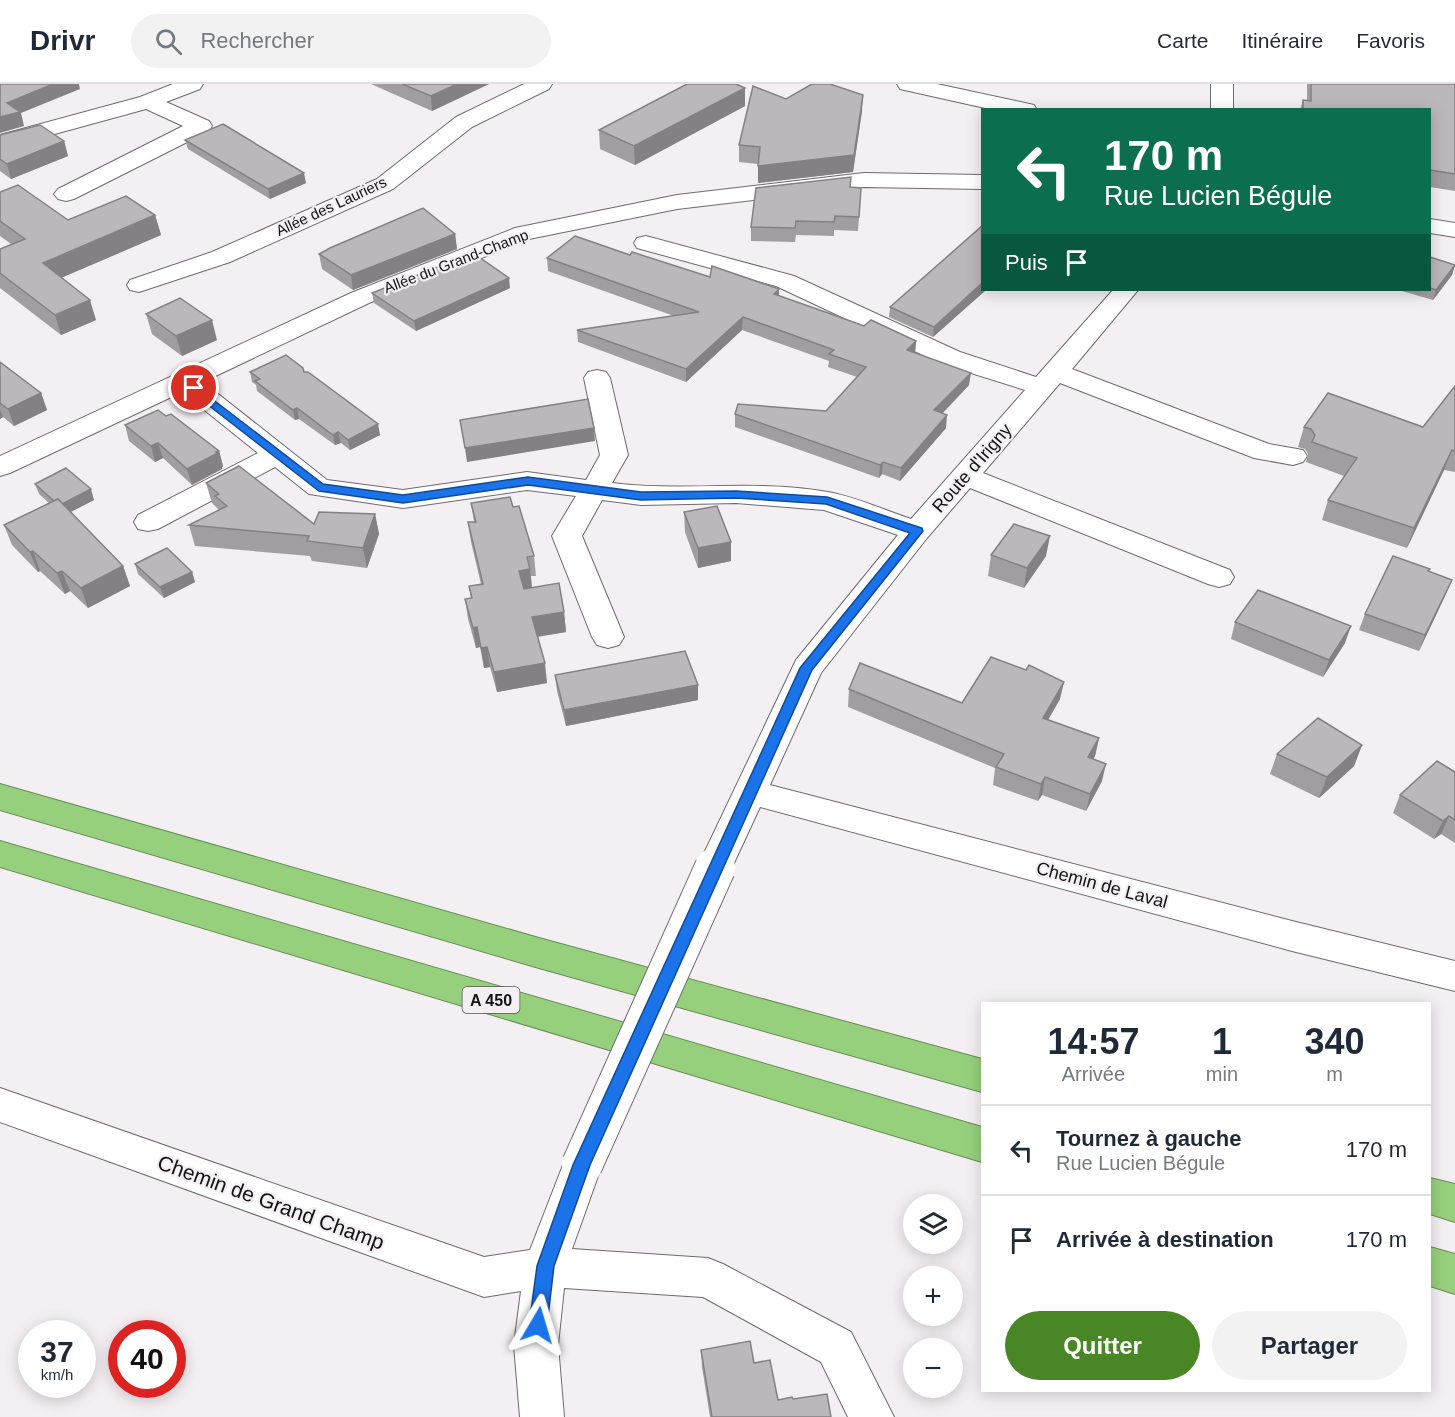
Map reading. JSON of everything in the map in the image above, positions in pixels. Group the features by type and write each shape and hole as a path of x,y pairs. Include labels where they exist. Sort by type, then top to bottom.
{"highway":[{"path":"0,797 539,953 981,1076"},
{"name":"A 450","path":"0,854 981,1145"},
{"path":"1431,1196 1455,1203"},
{"path":"1431,1267 1455,1274"}],"street":[{"path":"0,142 148,102 192,84"},
{"name":"Allée des Lauriers","path":"139,285 221,257 385,184 464,122 541,84"},
{"path":"908,84 1017,108"},
{"path":"1221,84 1221,108"},
{"path":"66,194 201,126 148,102"},
{"name":"Allée du Grand-Champ","path":"0,467 360,298 523,233 677,202 864,180 981,182"},
{"path":"1431,226 1455,230"},
{"path":"646,243 785,281 882,324 951,358 1048,379 1264,452 1293,456"},
{"name":"Route d'Irigny","path":"542,1417 536,1345 546,1266 582,1165 807,668 917,531 1125,291"},
{"path":"597,378 614,456 567,536 608,637"},
{"path":"185,381 319,488 403,499 528,481 641,496 736,495 827,501 917,531"},
{"path":"148,522 278,454"},
{"path":"965,476 1219,577"},
{"name":"Chemin de Laval","path":"750,792 1292,936 1455,976"},
{"name":"Chemin de Grand Champ","path":"0,1105 484,1277 546,1266 708,1278 836,1347 872,1417"}],"building":[{"path":"0,84 53,84 7,103 20,112 0,117"},
{"path":"402,84 457,84 431,96"},
{"path":"687,84 736,84 745,88 634,146 599,130"},
{"path":"812,84 830,84 863,95 854,155 758,166 760,147 739,145 753,86 786,99"},
{"path":"1311,84 1455,84 1455,174 1431,170 1431,108 1303,108 1303,100 1311,101"},
{"path":"223,124 304,173 268,189 185,140"},
{"path":"40,125 64,141 7,164 0,159 0,135"},
{"path":"851,177 850,187 861,188 859,217 835,216 834,222 796,221 795,228 751,227 756,188"},
{"path":"18,185 68,220 126,196 155,215 43,263 90,300 55,315 0,273 0,249 25,239 0,221 0,192"},
{"path":"423,208 455,234 351,275 319,254 330,248"},
{"path":"981,227 981,284 934,327 890,307"},
{"path":"575,236 630,255 632,252 710,277 712,266 779,289 774,294 864,326 871,320 916,341 907,350 971,373 934,410 947,415 901,468 883,462 880,465 735,414 738,404 826,411 866,367 829,354 834,350 743,317 686,369 577,330 699,312 547,258"},
{"path":"473,253 509,278 414,321 372,293"},
{"path":"1431,257 1455,265 1436,290 1431,288"},
{"path":"180,298 212,320 176,336 146,314"},
{"path":"286,355 303,368 304,372 308,372 378,424 348,440 338,432 333,435 297,408 293,410 255,381 260,379 250,372"},
{"path":"0,362 41,393 8,409 0,403"},
{"path":"1455,386 1455,451 1452,450 1414,528 1328,500 1357,458 1312,442 1315,435 1311,429 1304,427 1328,393 1423,427"},
{"path":"588,399 594,428 465,448 460,420"},
{"path":"158,410 166,416 171,414 219,451 216,452 218,453 187,469 158,443 151,446 125,425"},
{"path":"239,466 314,524 319,512 375,514 363,548 307,541 309,536 189,525 227,506 215,496 219,494 206,483"},
{"path":"66,468 91,489 62,504 58,499 54,501 35,484"},
{"path":"510,497 513,507 519,506 534,556 527,557 530,569 519,571 524,589 559,583 564,612 532,617 545,663 494,672 487,647 481,648 477,627 473,628 465,599 472,598 469,586 483,584 468,522 476,522 471,503"},
{"path":"58,499 123,566 81,588 62,571 57,573 33,551 30,552 4,525"},
{"path":"717,506 731,542 698,548 684,512"},
{"path":"1014,524 1050,536 1027,568 991,555"},
{"path":"167,548 192,572 160,587 135,564"},
{"path":"1393,556 1430,569 1428,571 1452,580 1425,635 1365,614"},
{"path":"1258,590 1351,626 1329,660 1235,622"},
{"path":"685,651 698,685 564,710 555,675"},
{"path":"991,657 1026,670 1029,665 1064,682 1043,718 1099,738 1088,757 1106,764 1090,794 1045,777 1041,784 996,767 1004,754 849,689 860,663 962,703"},
{"path":"1318,718 1362,745 1327,777 1277,754"},
{"path":"1437,761 1455,772 1455,820 1449,816 1443,821 1400,795"},
{"path":"750,1341 754,1363 770,1360 778,1400 827,1394 831,1417 712,1417 701,1350"}],"route":[{"path":"194,388 319,488 403,499 528,481 641,496 736,495 827,501 917,531 807,668 582,1165 546,1266 538,1325"}]}
